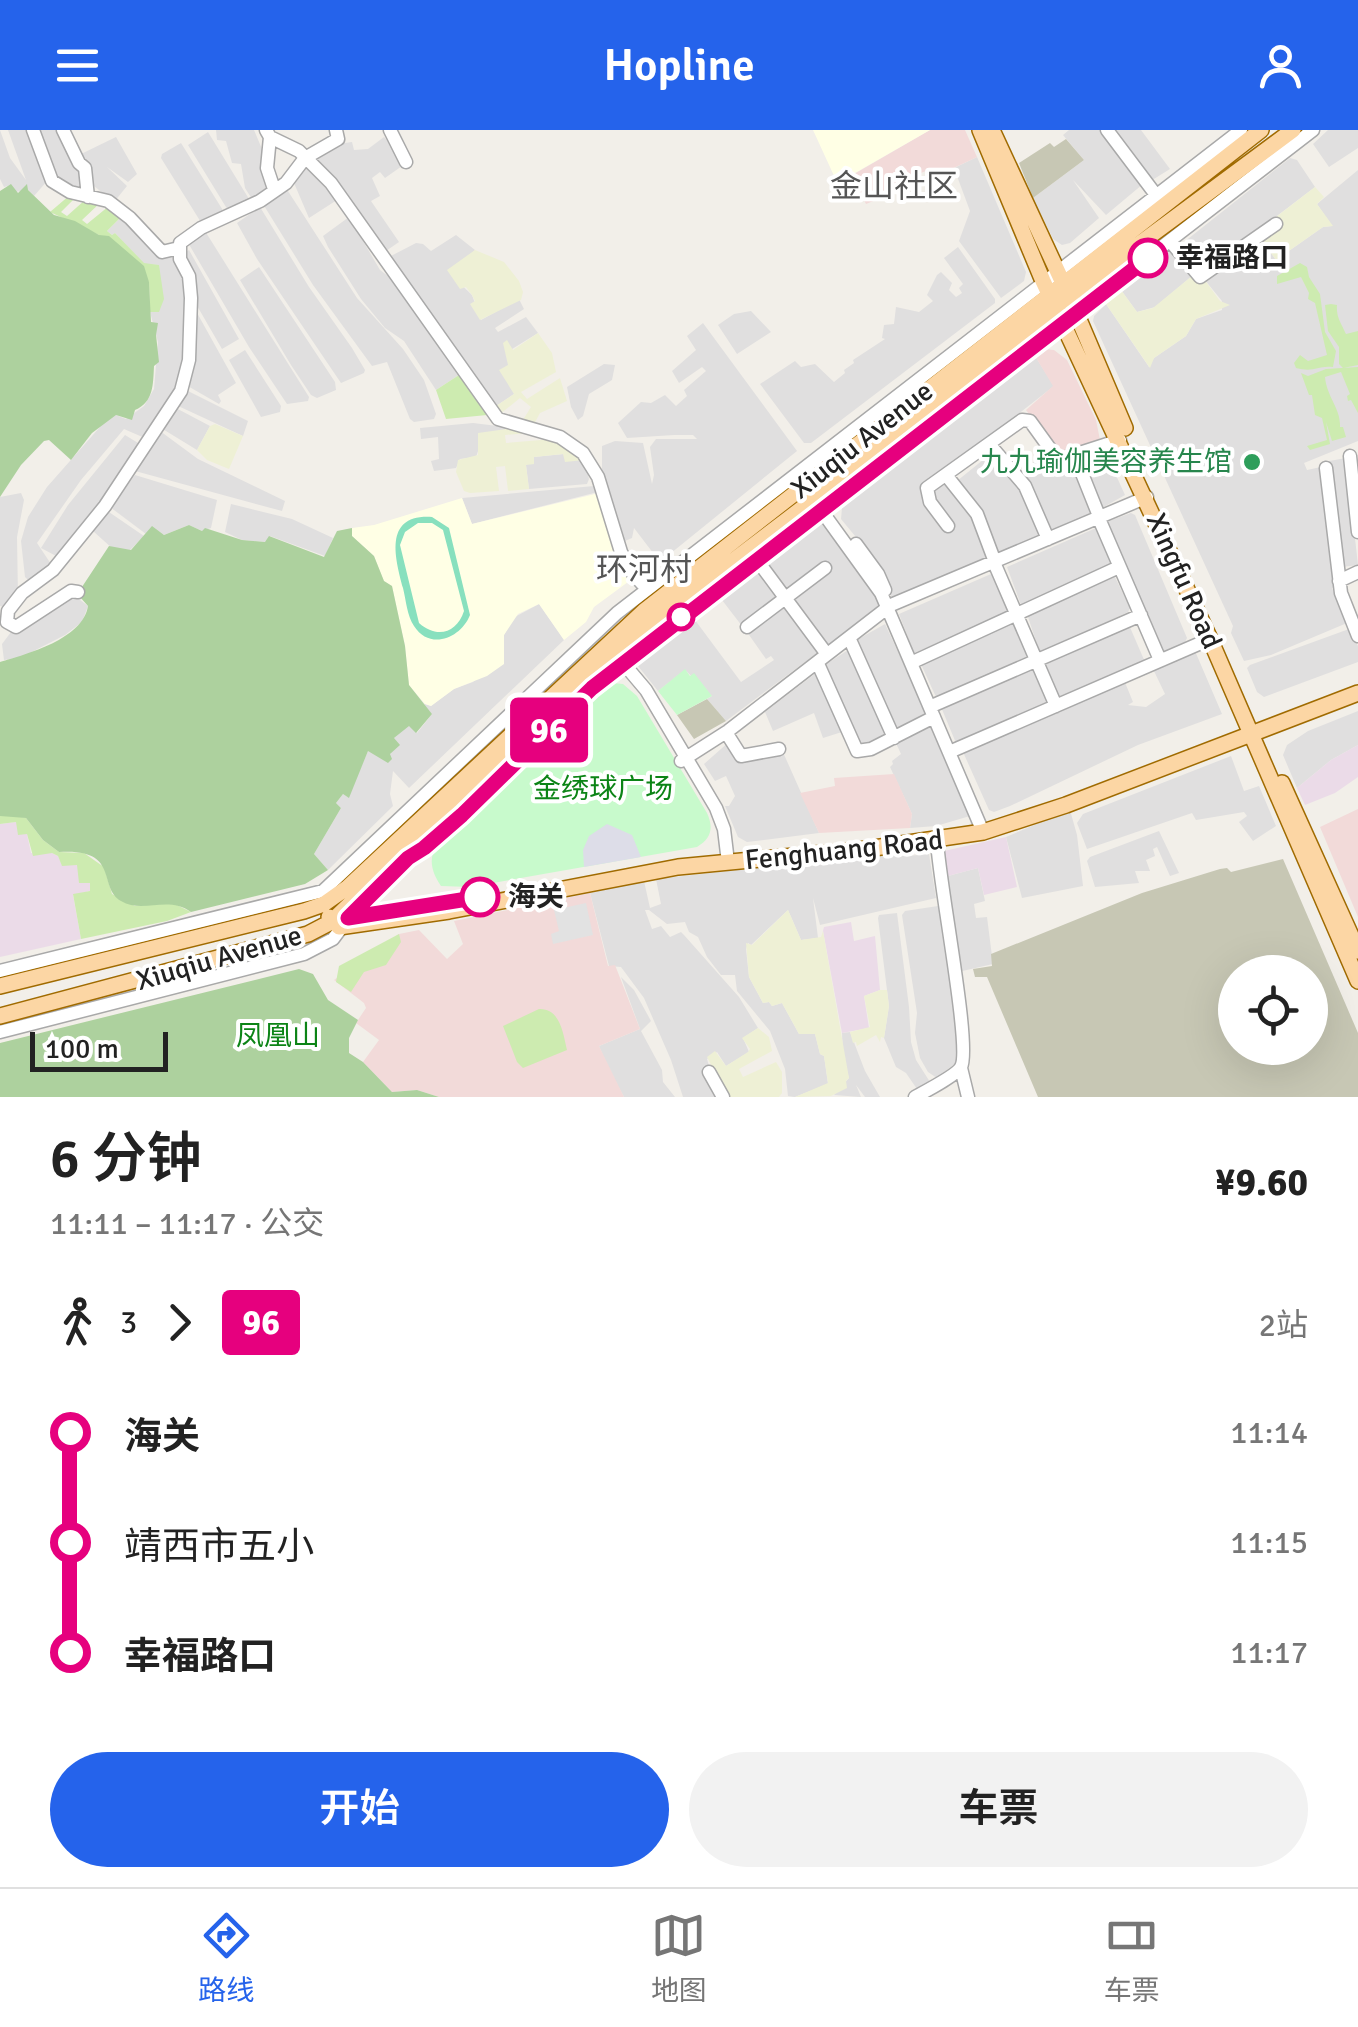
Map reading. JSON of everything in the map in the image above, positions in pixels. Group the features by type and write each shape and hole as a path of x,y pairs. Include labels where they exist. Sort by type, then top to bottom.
{"main road":[{"name":"Xingfu Road","path":"980,130 1060,296 1253,728 1358,981"},
{"name":"Xingfu Road","path":"992,130 1120,440 1358,951"},
{"name":"Xiuqiu Avenue","path":"0,1016 106,990 138,989 340,921 568,696 689,593 755,555 869,436 943,397 1060,296 1159,198 1260,130"},
{"name":"Xiuqiu Avenue","path":"0,986 27,972 62,963 134,955 329,901 631,622 759,520 1032,308 1163,236 1299,133"},
{"name":"Fenghuang Road","path":"724,858 937,840 986,828 1358,685"},
{"name":"Fenghuang Road","path":"1253,728 1358,694"},
{"name":"Fenghuang Road","path":"340,921 449,911 724,858 986,828"},
{"path":"329,901 340,921"},
{"path":"134,955 138,989"}],"street":[{"path":"33,130 52,181 124,212 162,252 179,248"},
{"path":"63,130 79,164 85,168 88,197"},
{"path":"78,592 72,591 16,627 7,622 8,611 22,593 52,570 117,490 180,391 189,360 191,298 190,282 180,259 179,248 184,239 232,216 286,182 305,158 338,139 336,130"},
{"path":"390,130 406,162"},
{"path":"1108,130 1159,198 1241,130"},
{"path":"1276,224 1200,277 1163,236 1183,231 1299,133"},
{"path":"274,190 268,168 268,134 292,145 331,183 498,420 560,437 584,452 598,477 621,552 646,588"},
{"path":"62,963 324,890 589,637 646,588 740,516 869,436 930,369 1016,304 1060,296"},
{"path":"340,921 462,815 592,688 755,555 824,508 967,396 1060,296"},
{"path":"1016,304 1032,308"},
{"path":"930,369 950,372"},
{"path":"943,397 967,396"},
{"path":"948,526 926,493 927,488 1025,419 1061,460 1120,440"},
{"path":"869,436 896,450"},
{"path":"990,444 1025,486 1048,539"},
{"path":"1074,456 1160,660"},
{"path":"1350,456 1358,532"},
{"path":"1326,468 1340,593 1358,636"},
{"path":"946,475 976,514 1056,706"},
{"path":"995,564 1148,499"},
{"path":"802,509 824,508"},
{"path":"824,508 881,593 986,828"},
{"path":"740,516 759,520"},
{"path":"685,762 889,610 1099,519"},
{"path":"755,555 823,660 854,748 860,752 894,738 934,711 1038,659 1141,615"},
{"path":"915,660 1118,567"},
{"path":"747,627 826,568"},
{"path":"1339,581 1358,572"},
{"path":"689,593 713,592"},
{"path":"685,762 729,737 889,610"},
{"path":"889,610 915,660 986,828"},
{"path":"954,750 1210,639"},
{"path":"852,642 894,738"},
{"path":"621,667 718,814 724,858"},
{"path":"729,737 741,756 779,749"},
{"path":"482,740 503,740"},
{"path":"937,840 961,1020 961,1068 968,1097"},
{"path":"0,971 27,972"},
{"path":"0,1032 138,989"},
{"path":"915,1097 961,1068"},
{"path":"708,1072 722,1097"}],"shaded area":[{"path":"0,130 10,158 26,180 8,130 29,130 39,167 48,180 34,196 28,190 15,192 11,185 4,187 0,179"},
{"path":"36,130 60,130 79,167 86,192 58,183"},
{"path":"216,130 254,130 270,189 252,199 245,188 241,164 232,163 226,141 217,140"},
{"path":"813,130 930,130 848,177 843,174 835,178"},
{"path":"930,130 965,130 977,157 943,173 928,170 909,178 910,186 866,204 849,177"},
{"path":"1069,130 1105,130 1143,184 1106,215 1073,180 1099,218 1070,243 1062,245 1053,239 1033,198 1084,160 1063,135"},
{"path":"1109,130 1141,130 1170,169 1149,182"},
{"path":"1328,130 1358,130 1358,148 1329,167 1313,144"},
{"path":"208,132 249,199 229,212 188,145"},
{"path":"116,137 137,174 128,182 107,167 127,186 114,202 89,182 79,155"},
{"path":"384,137 397,151 402,166 385,178 380,172 372,178 380,196 371,201 399,242 383,253 310,157 331,145 352,142 354,150 368,149"},
{"path":"1066,139 1084,160 1033,198 1019,163 1050,143 1054,147"},
{"path":"181,143 224,212 202,224 161,158"},
{"path":"977,157 1026,272 1024,281 1001,298 959,241 970,211 954,168"},
{"path":"1290,158 1297,160 1315,187 1201,274 1179,246"},
{"path":"304,165 337,200 309,218 294,183"},
{"path":"1358,170 1358,441 1304,463 1307,470 1321,467 1337,587 1332,588 1347,623 1271,655 1244,661 1231,633 1233,626 1094,316 1106,304 1149,367 1154,358 1186,336 1196,319 1222,310 1222,301 1204,279 1261,239 1276,260 1323,227 1332,226 1317,204"},
{"path":"1315,187 1324,197 1317,204 1333,226 1323,227 1276,260 1261,239 1281,220 1276,217"},
{"path":"286,188 357,298 403,349 424,380 436,414 434,419 410,419 387,362 372,366 313,285 263,204"},
{"path":"260,207 352,348 364,373 341,383 257,259 237,223"},
{"path":"124,214 157,256 173,254 186,276 184,376 147,439 124,429 81,480 37,543 51,564 29,581 25,577 21,541 28,517 47,487 107,419 116,415 126,419 144,406 154,389 158,342 150,312 159,312 158,265 144,264 115,233 107,231"},
{"path":"349,217 380,270 392,279 459,375 436,390 404,341 385,328 361,299 328,247 323,236"},
{"path":"205,231 308,401 287,404 249,347 187,241"},
{"path":"456,235 475,250 451,275 472,295 481,320 519,299 524,309 495,328 498,332 526,317 538,333 507,352 514,394 493,408 389,257 416,243 431,251"},
{"path":"958,247 995,303 811,443 804,443 760,384 795,361 801,367 815,364 834,382 853,360 885,339 884,325 894,324 896,307 919,312 933,301 927,295 941,272 952,283 949,290 956,297 962,293 959,288 963,284 944,258"},
{"path":"189,250 239,339 222,349 196,304 181,255"},
{"path":"475,250 504,262 523,292 521,300 480,320 470,304 475,301 472,295 466,287 460,289 447,270"},
{"path":"1171,250 1192,276 1155,307 1137,312 1121,290"},
{"path":"259,267 335,382 336,390 317,398 311,395 291,365 240,280"},
{"path":"1192,276 1204,279 1220,301 1230,305 1196,319 1186,336 1154,358 1150,368 1106,304 1121,290 1137,312 1153,308"},
{"path":"196,311 236,383 218,395 219,404 186,385"},
{"path":"751,311 771,332 737,354 718,325 734,314"},
{"name":"环河村","path":"703,323 797,451 660,562 634,528 632,538 620,543 602,477 602,446 615,441 643,443 652,484 650,447 656,439 697,439 693,435 627,438 618,423 641,402 651,403 665,395 676,406 687,396 684,390 706,371 702,367 679,383 672,371 696,350 687,336"},
{"path":"538,333 552,353 556,372 521,392 527,399 560,378 567,401 540,413 533,426 521,423 531,407 520,398 499,415 493,408 514,394 499,370 508,365 503,343 507,340 513,350"},
{"path":"1043,349 1054,350 1067,360 1096,420 1100,440 1057,454 1026,410 1053,386 1035,356"},
{"path":"245,350 281,406 280,412 261,417 229,360"},
{"path":"1035,356 1054,386 928,485 924,493 950,529 951,524 928,491 941,479 947,480 978,523 989,558 892,599 884,571 841,519 842,508"},
{"path":"604,364 615,365 612,380 589,394 583,416 578,420 567,387"},
{"path":"184,389 248,421 243,436 176,405"},
{"path":"174,407 210,426 197,450 161,428"},
{"path":"473,423 514,428 498,431 479,448 476,457 460,459 456,468 434,471 431,461 439,459 438,437 421,439 420,428"},
{"path":"215,424 243,436 229,469 207,460 197,450"},
{"path":"514,428 531,433 505,435 506,443 553,439 584,460 565,462 563,454 534,457 534,464 526,465 529,489 508,491 505,466 496,467 499,491 464,491 456,472 458,460 478,455 478,433"},
{"path":"160,431 198,459 285,501 282,511 135,471"},
{"path":"125,435 143,446 58,557 41,548 68,505"},
{"path":"994,451 1022,488 1043,534 1000,554 957,481"},
{"path":"1105,451 1125,495 1102,508 1079,459"},
{"path":"564,454 584,460 587,484 529,489 526,465 534,457"},
{"path":"1346,458 1358,565 1342,567 1328,465 1329,461"},
{"path":"1036,460 1050,471 1075,463 1092,514 1050,532 1020,473"},
{"path":"135,475 217,500 211,528 202,531 189,525 164,535 152,527 146,534 110,507"},
{"path":"594,486 601,495 594,493 472,524 462,498"},
{"path":"21,493 24,500 17,537 18,597 4,607 0,606 0,497"},
{"path":"599,493 628,582 594,607 586,622 564,640 539,604 518,614 504,635 504,664 487,676 454,689 431,706 425,704 409,685 392,586 384,581 374,556 352,536 352,528 462,498 472,524"},
{"path":"231,504 292,519 333,538 325,556 270,536 266,542 242,540 225,532"},
{"path":"106,510 144,536 130,550 113,549 93,531"},
{"path":"1131,513 1187,638 1165,651 1106,522"},
{"path":"820,522 882,603 828,646 783,592 765,563"},
{"path":"1096,528 1112,560 1111,566 1024,607 1021,605 1007,567"},
{"path":"758,569 778,596 742,626 722,600"},
{"path":"995,575 1009,612 914,653 899,614"},
{"path":"1114,575 1130,608 1128,612 1040,653 1027,614"},
{"path":"71,593 88,606 82,622 20,658 4,660 2,644 11,632"},
{"name":"环河村","path":"539,604 564,640 409,788 393,771 393,806 328,870 314,854 341,808 336,803 343,794 348,797 368,751 390,755 394,738 409,725 417,733 432,714 423,707 425,704 431,706 454,689 473,682 503,651 504,635 513,618"},
{"path":"784,605 821,650 726,721 707,699 712,696 685,670 658,691 638,666 642,657 695,620 741,682 774,660 771,656 766,659 747,632"},
{"path":"1013,619 1031,657 936,697 920,662"},
{"path":"885,624 927,714 897,731 855,641"},
{"path":"1129,625 1145,662 1058,697 1042,663"},
{"path":"1349,629 1358,646 1358,662 1264,697 1257,692 1247,668 1250,665"},
{"path":"848,650 887,735 861,747 825,665"},
{"path":"1195,651 1222,714 1138,745 1010,806 989,810 963,752 1124,680 1133,702 1128,705 1146,707 1165,694 1153,669"},
{"path":"1032,666 1051,702 956,743 941,707"},
{"path":"816,673 845,731 823,738 814,713 773,731 765,712"},
{"path":"707,699 726,721 694,739 677,715"},
{"path":"1358,711 1358,745 1331,760 1297,788 1283,755 1287,745 1308,731"},
{"path":"929,721 970,816 936,826 910,828 912,814 890,767 901,754 895,741"},
{"path":"730,741 737,752 782,750 819,833 747,842 738,837 725,806 735,796 726,776 715,781 704,764"},
{"path":"1358,745 1358,777 1335,793 1305,805 1297,788 1331,760"},
{"path":"1231,756 1244,791 1259,786 1276,826 1253,841 1239,822 1247,816 1244,812 1196,820 1192,813 1087,849 1077,823 1083,814"},
{"path":"894,774 912,814 910,828 819,833 800,793 835,786 834,778"},
{"path":"1358,809 1358,917 1320,827"},
{"path":"1070,810 1083,886 1022,898 1006,837"},
{"path":"16,822 27,834 31,853 52,853 62,865 77,864 90,882 90,891 73,895 81,939 0,957 0,824"},
{"path":"607,824 632,835 641,857 584,867 583,850 589,836"},
{"path":"1159,831 1179,873 1170,876 1157,847 1153,849 1155,856 1146,860 1150,871 1135,871 1139,883 1095,887 1087,861 1090,857"},
{"path":"1006,837 1017,887 984,895 978,868 944,877 944,851"},
{"path":"897,852 907,856 929,854 936,898 820,925 813,898 818,938 801,940 788,910 751,945 748,943 749,977 763,1003 782,1003 799,1034 815,1034 824,1056 828,1084 795,1097 788,1096 785,1069 770,1031 737,991 735,975 721,975 685,922 667,924 645,910 652,929 661,926 670,937 681,932 684,935 739,997 758,1028 743,1038 749,1052 726,1066 717,1052 707,1059 709,1066 704,1069 718,1097 683,1097 644,998 621,967 609,966 590,893 644,881 650,908 661,904 656,879"},
{"path":"1283,859 1324,955 1218,955 1218,1065 1328,1065 1328,963 1358,1033 1358,1097 1038,1097 987,977 975,977 973,969 992,966 991,954 1142,893 1227,868 1231,872"},
{"path":"978,868 985,901 974,904 976,918 987,917 993,964 958,972 944,877"},
{"path":"590,893 608,966 615,965 640,1029 599,1046 624,1097 439,1097 417,1090 392,1092 363,1062 379,1040 356,1023 366,1008 364,1003 334,980 399,934 419,930 447,959 463,944 454,921"},
{"path":"586,903 593,935 553,944 551,934 559,931 554,910"},
{"path":"938,906 945,931 958,1037 957,1062 937,1078 920,1058 902,915 905,911"},
{"path":"788,910 801,940 821,937 823,931 849,1078 847,1088 831,1096 795,1097 828,1083 824,1056 815,1034 799,1034 782,1003 763,1003 749,977 746,943 752,945"},
{"path":"897,913 911,1042 916,1060 930,1082 917,1089 906,1073 896,1067 884,1038 889,1006 878,918"},
{"path":"851,922 854,941 875,936 880,990 864,996 869,1028 842,1033 823,931 824,927"},
{"path":"621,977 634,990 651,1021 641,1031 662,1070 663,1082 675,1097 624,1097 609,1070 599,1046 640,1029"},
{"path":"887,990 889,1006 884,1038 880,1042 876,1035 857,1046 850,1032 870,1027 864,996"},
{"path":"758,1028 769,1037 772,1051 739,1069 743,1077 776,1062 782,1072 782,1093 779,1097 728,1097 707,1057 715,1051 726,1066 748,1052 750,1049 742,1038"},
{"path":"850,1032 880,1097 865,1097 856,1085 861,1097 834,1095 849,1078 842,1033"}],"green space":[{"path":"11,184 18,193 27,184 28,190 54,215 109,236 144,266 151,322 158,323 159,362 154,366 149,397 135,410 132,420 116,415 92,433 71,460 49,440 44,441 21,465 0,497 0,191"},
{"path":"70,195 76,197 61,212 67,216 85,200 100,203 82,220 87,224 109,206 124,214 107,231 115,233 144,263 159,265 164,299 159,312 150,312 149,282 99,235 50,212"},
{"path":"1300,263 1307,267 1320,294 1325,332 1336,351 1333,367 1302,369 1294,363 1300,355 1308,361 1327,355 1315,303 1308,299 1301,277 1277,284 1277,276"},
{"path":"1325,305 1337,305 1346,334 1358,331 1358,365 1343,368 1339,364 1339,347 1328,331"},
{"path":"1358,367 1358,413 1348,401 1350,394 1341,372 1325,377 1346,437 1332,441 1326,422 1330,444 1310,450 1307,446 1327,440 1322,418 1315,415 1312,395 1301,373 1308,376 1326,369"},
{"path":"459,375 489,414 446,419 436,390"},
{"path":"432,517 449,528 470,615 460,630 436,640 421,634 412,622 397,564 399,530 416,518","holes":["418,523 432,523 443,530 464,611 457,624 439,632 419,623 400,545 405,532"]},
{"path":"189,525 242,540 265,542 269,536 324,557 337,531 352,528 352,536 374,556 384,581 392,586 409,685 432,714 416,733 409,726 394,738 400,745 390,754 392,759 388,763 368,751 349,798 343,794 336,803 341,808 314,854 328,870 305,884 191,912 173,905 138,906 121,901 114,895 100,862 78,852 59,852 43,840 26,818 0,816 0,662 52,643 76,628 88,606 80,597 80,590 109,546 131,550 152,526 164,535"},
{"path":"685,669 690,676 694,673 712,696 677,715 658,691"},
{"name":"金绣球广场","path":"613,683 623,684 637,696 707,813 711,828 708,837 697,847 470,887 441,886 432,865 438,844 598,690"},
{"path":"0,816 26,818 43,840 59,852 84,853 104,867 112,894 135,906 173,903 191,912 167,921 81,939 73,894 90,891 90,883 79,883 77,865 62,866 52,853 33,856 27,834 18,835 16,822 0,824"},
{"path":"399,934 401,942 386,965 364,972 351,992 336,982 339,966"},
{"name":"凤凰山","path":"299,969 313,974 328,1000 358,1020 349,1038 349,1053 392,1092 417,1090 439,1097 0,1097 0,1043"},
{"path":"539,1009 556,1017 567,1050 523,1068 503,1026"}],"bus line":[{"name":"96","path":"480,897 348,918 414,852 462,815 592,688 1148,258"}],"place":[{"name":"幸福路口","path":"1148,258"},
{"name":"九九瑜伽美容养生馆","path":"1252,462"},
{"name":"海关","path":"480,897"}],"district":[{"name":"金山社区","path":"894,186"},
{"name":"环河村","path":"644,569"}]}
